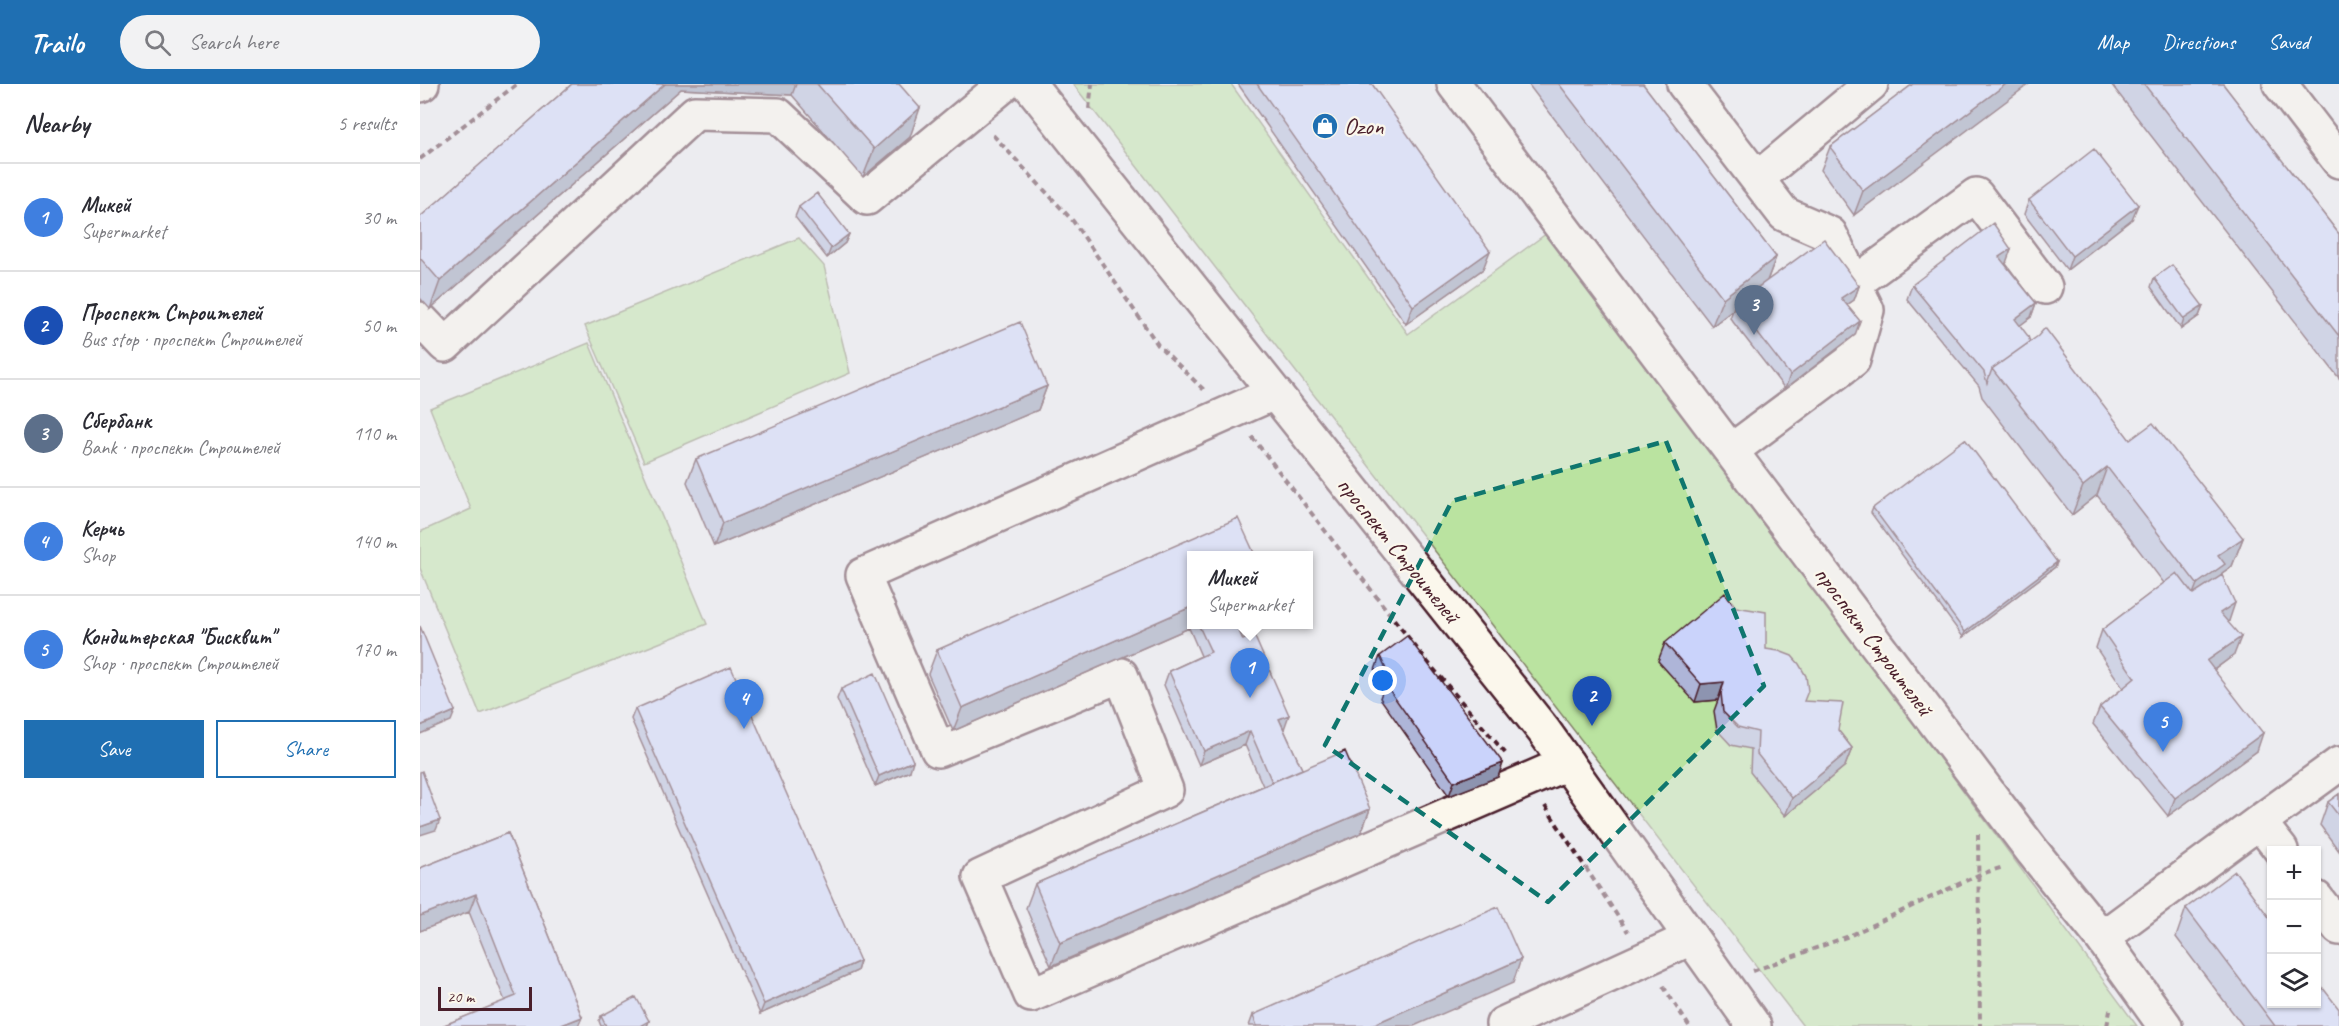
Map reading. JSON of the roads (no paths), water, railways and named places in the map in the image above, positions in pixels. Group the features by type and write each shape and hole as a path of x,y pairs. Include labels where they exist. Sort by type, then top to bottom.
{"main road":[{"path":"420,319 445,345 696,113 778,115 867,198 1005,84"},
{"name":"проспект Строителей","path":"1029,84 1544,731 1754,1026"},
{"name":"проспект Строителей","path":"1454,84 2033,852 2102,938 2165,1026"},
{"path":"1684,84 1784,214 1830,234 1868,310 1853,360 1731,451"},
{"path":"1757,179 1871,84"},
{"path":"2280,84 2339,161"},
{"path":"1854,284 1976,195 2045,287"},
{"path":"1274,393 863,575 938,750 1120,675 1137,717 1166,790 980,877 1031,995 1567,763"},
{"path":"2102,938 2339,764"},
{"path":"2259,822 2277,846"},
{"path":"2318,900 2339,928"},
{"path":"1502,1025 1691,938"}],"place":[{"name":"Ozon","path":"1325,126"},
{"name":"Сбербанк","path":"1754,335"},
{"name":"Микей","path":"1250,698"},
{"name":"Проспект Строителей","path":"1592,726"},
{"name":"Керчь","path":"744,729"},
{"name":"Кондитерская \"Бисквит\"","path":"2163,752"}]}
